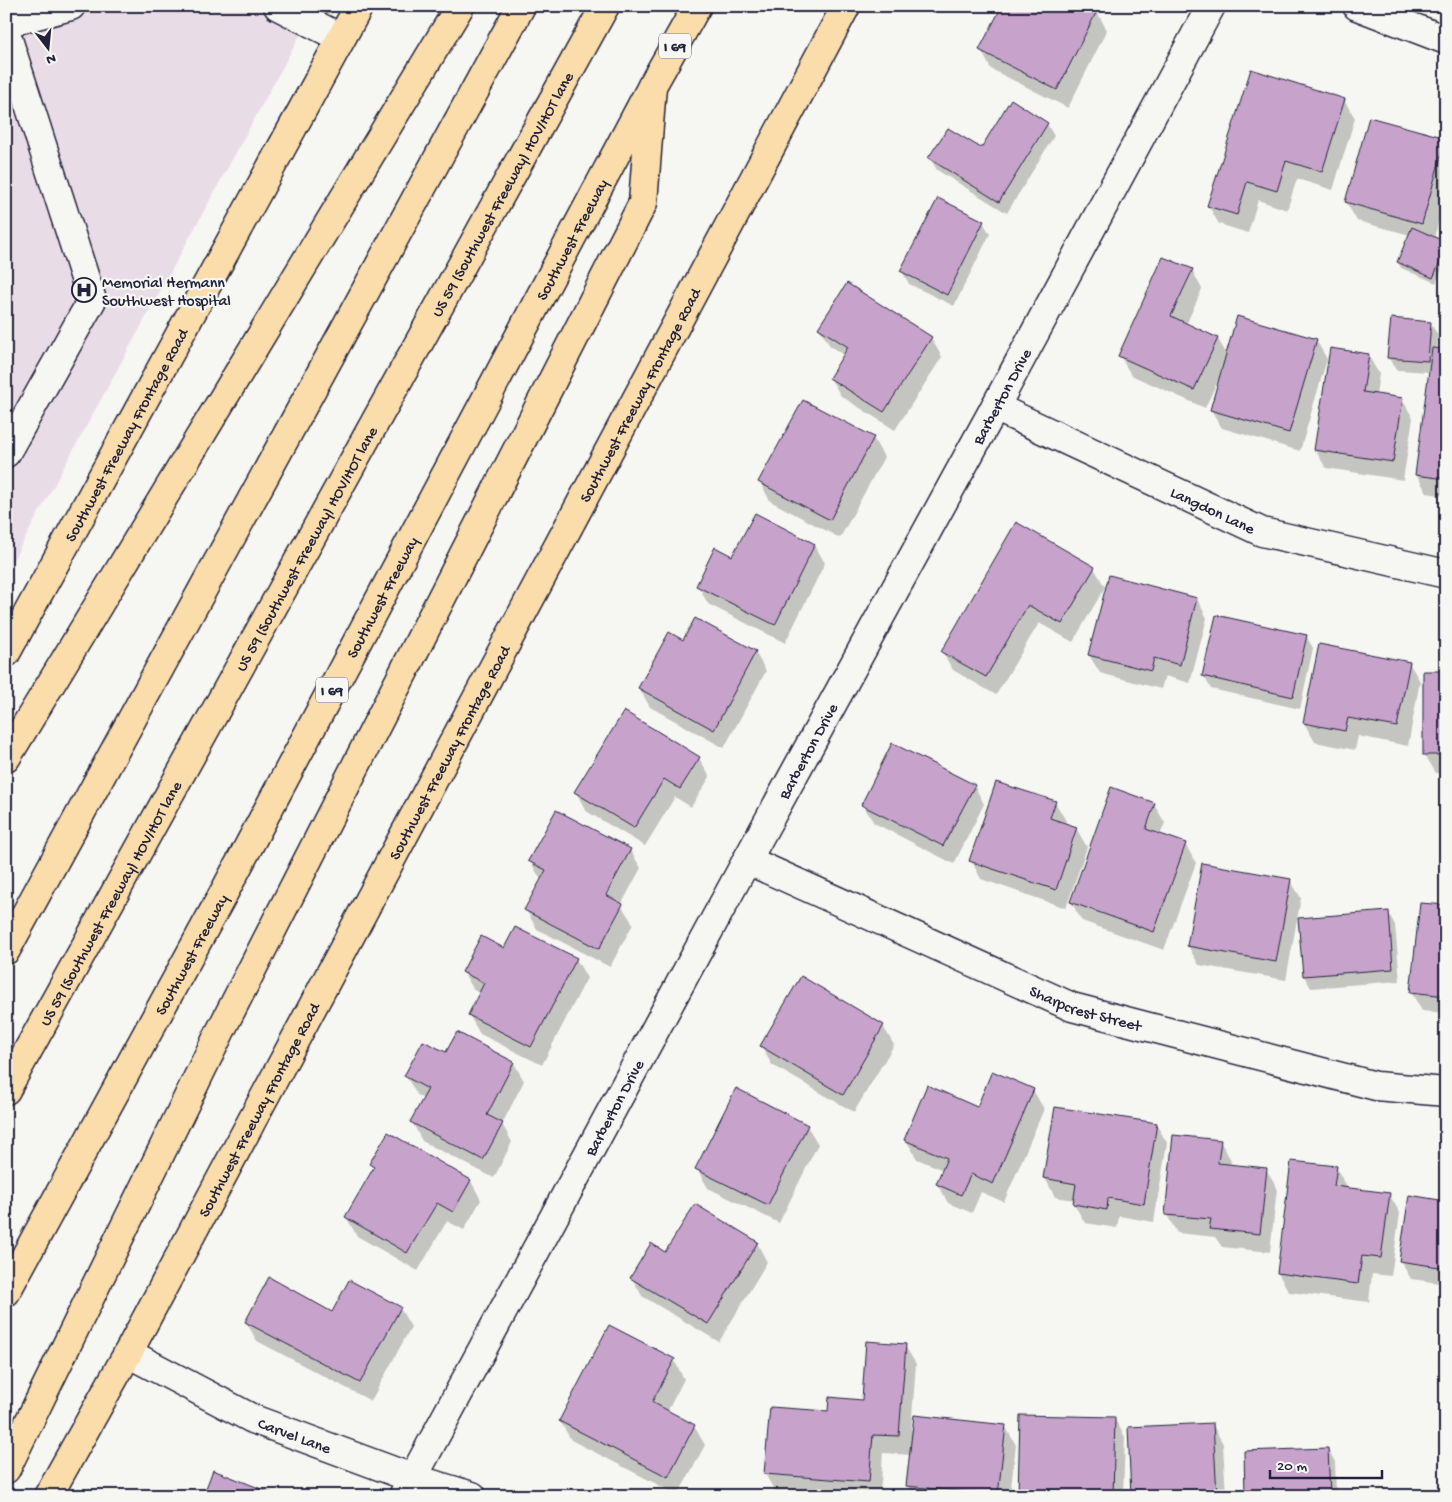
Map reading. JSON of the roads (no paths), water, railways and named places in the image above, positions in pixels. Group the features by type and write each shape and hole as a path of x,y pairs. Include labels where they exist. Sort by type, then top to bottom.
{"main road":[{"name":"Southwest Freeway Frontage Road","path":"6,653 359,6"},
{"path":"6,758 460,6"},
{"path":"6,950 521,6"},
{"name":"US 59 (Southwest Freeway) HOV/HOT lane","path":"6,1090 605,6"},
{"name":"Southwest Freeway","path":"6,1292 233,876 652,86 697,6"},
{"name":"Southwest Freeway Frontage Road","path":"48,1496 128,1353 846,6"},
{"path":"6,1469 221,1030 643,203 652,86"}],"street":[{"path":"6,24 71,6"},
{"path":"278,6 340,38"},
{"name":"Barberton Drive","path":"408,1487 1211,6"},
{"path":"1357,6 1446,40"},
{"path":"6,33 92,300 6,453"},
{"name":"Langdon Lane","path":"995,407 1262,532 1446,574"},
{"name":"Sharpcrest Street","path":"747,860 1072,1007 1376,1086 1446,1092"},
{"name":"Carvel Lane","path":"128,1353 253,1419 408,1487 472,1496"}],"place":[{"name":"Memorial Hermann Southwest Hospital","path":"84,290"}]}
